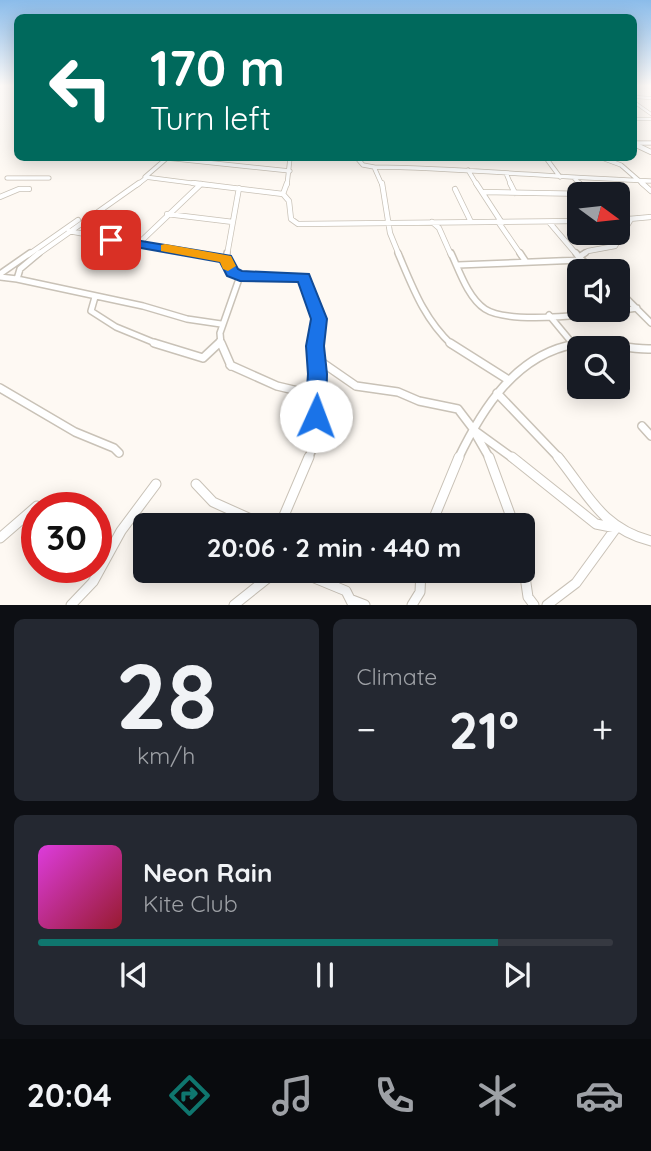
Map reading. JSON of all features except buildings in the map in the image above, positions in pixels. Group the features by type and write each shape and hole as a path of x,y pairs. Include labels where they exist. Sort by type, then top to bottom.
{"street":[{"path":"17,279 20,269 42,251 146,178 147,173 163,161"},
{"path":"192,161 290,172"},
{"path":"283,194 290,172 290,161"},
{"path":"360,161 363,165 374,167 651,181"},
{"path":"549,161 560,177"},
{"path":"610,161 621,165 651,191"},
{"path":"374,167 382,183 387,223 423,311 436,330 454,346 507,379"},
{"path":"468,170 526,262"},
{"path":"506,173 515,192"},
{"path":"7,178 49,178"},
{"path":"146,178 283,194 289,201 291,219 298,224 567,221"},
{"path":"574,178 578,182"},
{"path":"138,244 201,184"},
{"path":"239,188 226,259 232,272 240,276 304,278 319,319 315,346 317,439 285,513"},
{"path":"0,197 19,189 29,189"},
{"path":"455,189 471,222"},
{"path":"483,191 567,193"},
{"path":"0,275 99,206"},
{"path":"167,214 233,222"},
{"path":"549,222 580,259 588,251 615,246 631,219 651,217"},
{"path":"432,222 439,228 479,303 490,313 509,316 610,313 637,307"},
{"path":"439,228 444,222"},
{"path":"69,231 226,259"},
{"path":"20,261 42,251"},
{"path":"458,265 567,260"},
{"path":"0,275 221,324"},
{"path":"95,297 91,311 97,316 120,328 203,358 216,348 220,340 221,324 229,311 240,276"},
{"path":"630,301 651,323"},
{"path":"549,315 567,337"},
{"path":"220,340 229,365 277,386 315,395"},
{"path":"436,513 474,430 507,379 538,356 567,346"},
{"path":"630,349 651,349"},
{"path":"317,359 356,386 398,392 419,401 458,409 491,458 511,513"},
{"path":"0,388 75,432 114,448 119,453"},
{"path":"497,393 554,452 586,497 615,528"},
{"path":"642,426 651,436"},
{"path":"474,430 596,524 651,541"},
{"path":"71,605 93,582 121,531 156,484"},
{"path":"196,484 213,502 237,513"},
{"path":"0,538 21,520"},
{"path":"547,605 568,589 596,558 615,528"},
{"path":"234,605 262,583"},
{"path":"325,583 346,592 353,603 365,605"},
{"path":"412,605 420,592 420,583"},
{"path":"526,583 528,597 534,605"}],"slow traffic":[{"path":"165,248 226,259 228,266"}],"route":[{"path":"111,240 226,259 232,272 240,276 304,278 319,319 315,346 318,374 314,407 316,416"}]}
